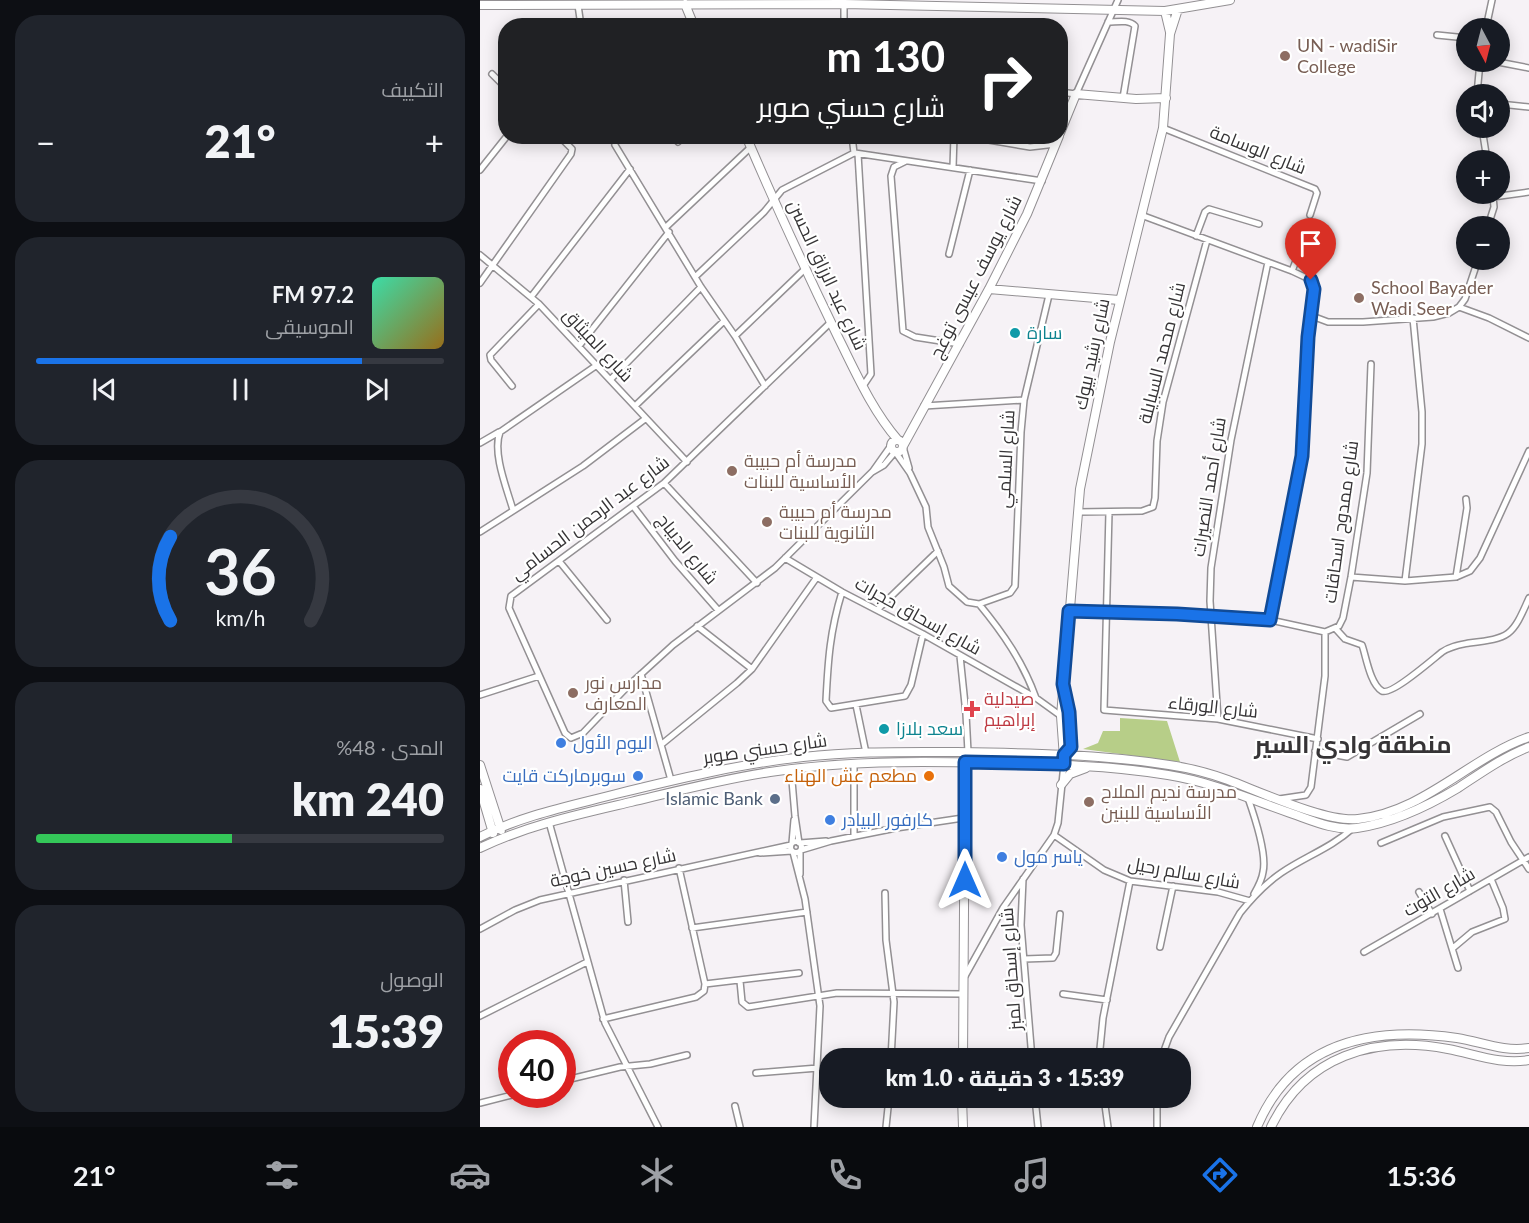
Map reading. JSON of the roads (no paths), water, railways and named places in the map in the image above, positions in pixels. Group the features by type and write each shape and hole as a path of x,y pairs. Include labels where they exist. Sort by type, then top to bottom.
{"main road":[{"path":"481,5 844,4 1165,11 1230,0"},
{"path":"685,4 691,18"},
{"name":"شارع رشيد بيوك","path":"1064,755 1061,716 1063,684 1078,513 1087,451 1119,300 1163,128 1170,34 1178,9"},
{"name":"شارع رشيد بيوك","path":"1165,11 1170,34"},
{"path":"1076,94 1123,98 1166,98"},
{"name":"شارع يوسف عيسى توغج","path":"1068,115 1076,94"},
{"name":"شارع عبد الرزاق الحسن","path":"750,144 862,386 897,446"},
{"name":"شارع يوسف عيسى توغج","path":"897,446 913,427 960,344 1042,181 1057,144"},
{"path":"989,289 1049,296 1119,300"},
{"name":"شارع رشيد بيوك","path":"1063,684 1069,712 1071,744 1070,750 1064,755"},
{"path":"1353,824 1420,799 1495,752 1529,737"},
{"path":"1353,824 1374,824 1427,805 1498,761 1529,747"},
{"name":"شارع حسني صوبر","path":"481,836 564,807 671,780 734,767 802,757 866,753 968,752 1064,755 1182,767 1225,778 1278,799 1353,824"},
{"path":"895,753 896,763"},
{"path":"1064,755 1064,764"},
{"path":"963,1048 965,762"},
{"name":"شارع حسني صوبر","path":"480,848 500,838 549,822 710,783 791,769 854,764 965,762 1064,764 1168,775 1213,786 1315,822 1342,828 1353,824"},
{"path":"480,765 496,829"},
{"path":"1061,785 1070,774 1091,767"},
{"path":"480,789 487,814 500,838"},
{"path":"481,836 486,828 487,814"},
{"path":"1257,1127 1275,1096 1299,1070 1323,1052 1349,1041 1389,1036 1426,1035 1467,1040 1506,1050 1529,1048"},
{"path":"1271,1127 1283,1105 1303,1081 1322,1066 1348,1054 1385,1046 1421,1045 1460,1051 1495,1060 1513,1062 1529,1060"},
{"path":"962,1108 963,1127"}],"street":[{"name":"شارع يوسف عيسى توغج","path":"1076,94 1118,0"},
{"path":"1488,18 1492,0"},
{"path":"844,4 844,18"},
{"path":"578,5 580,18"},
{"path":"1108,22 1127,22 1135,26 1123,98"},
{"path":"1437,35 1456,37"},
{"path":"1510,64 1529,68"},
{"path":"492,74 498,80"},
{"path":"1068,93 1076,94"},
{"path":"1510,105 1529,107"},
{"name":"شارع الوسامة","path":"1163,128 1315,189 1317,193 1311,219 1292,271"},
{"path":"480,170 501,144"},
{"path":"480,283 571,154 572,148 568,144"},
{"path":"854,144 871,374 862,386"},
{"path":"953,167 954,144"},
{"path":"1012,144 1030,147 1040,144"},
{"path":"615,145 701,287 735,336 765,386"},
{"path":"579,346 667,230 751,147"},
{"path":"695,277 782,190 856,153 1042,181"},
{"path":"906,160 894,167 891,176 903,331 909,336 960,344"},
{"path":"531,297 630,169"},
{"path":"949,254 970,170"},
{"path":"1510,194 1529,192"},
{"path":"1196,236 1205,212 1209,209 1258,224"},
{"path":"1141,215 1292,271 1313,284 1300,466 1270,620"},
{"name":"شارع محمد السبايلة","path":"1078,513 1149,510 1155,503 1156,441 1163,402 1207,240"},
{"name":"شارع الميثاق","path":"480,255 531,297 687,462"},
{"name":"شارع أحمد النصيرات","path":"1218,719 1210,582 1215,539 1238,408 1268,262"},
{"path":"735,336 806,268"},
{"path":"1312,316 1328,322 1445,315 1459,307 1475,270"},
{"path":"611,379 701,287"},
{"name":"شارع السلمي","path":"979,604 1010,593 1015,586 1024,400 1049,296"},
{"path":"512,386 491,360 490,355 538,304"},
{"path":"1459,307 1489,318 1529,338"},
{"path":"1405,581 1418,485 1422,435 1420,381 1413,318"},
{"path":"635,406 724,321"},
{"name":"شارع عبد الرحمن الحسامي","path":"831,322 664,483 511,596 508,604 562,729 571,738 584,733 641,674 697,626 757,583 785,558 897,446"},
{"name":"شارع ممدوح اسحاقات","path":"1325,632 1335,628 1343,618 1351,577 1367,472 1371,364"},
{"path":"480,443 500,432 597,365"},
{"path":"924,406 1024,400"},
{"path":"480,532 583,466 645,419"},
{"path":"500,432 498,452 513,510"},
{"name":"شارع عبد الرزاق الحسن","path":"897,446 926,507 928,527 949,586 967,602 979,604 1016,653 1036,698"},
{"path":"1351,577 1405,581 1456,577 1468,573 1477,563 1529,451"},
{"path":"664,483 757,583"},
{"path":"1456,577 1467,508 1466,499"},
{"name":"شارع الديباج","path":"633,506 675,561 718,610"},
{"path":"1107,613 1109,512"},
{"path":"877,610 938,551"},
{"name":"شارع إسحاق حجرات","path":"785,558 842,592 923,634 1036,698 1061,716"},
{"path":"559,561 607,620"},
{"path":"662,744 752,669 817,577"},
{"path":"842,592 830,638 826,701 828,706 835,708 905,696 912,685 923,634"},
{"path":"1335,628 1345,639 1362,645 1366,663 1377,686 1386,692 1397,687 1451,647 1489,642 1504,637 1515,625 1529,598"},
{"path":"1069,611 1270,620 1325,632 1327,659 1310,791 1306,795 1278,799"},
{"name":"شارع الورقاء","path":"1107,613 1104,710 1218,719 1318,739"},
{"path":"697,626 752,669"},
{"path":"960,656 968,752"},
{"path":"641,674 671,780"},
{"path":"480,694 539,676"},
{"path":"856,705 866,753"},
{"path":"1315,751 1347,757 1420,714"},
{"path":"854,764 854,837"},
{"path":"963,980 991,927 1054,835 1058,823 1064,764"},
{"path":"791,769 796,847 819,995 814,1127"},
{"path":"1248,798 1257,824 1264,864 1263,874 1251,899"},
{"path":"1381,843 1443,817 1490,807 1496,812 1511,842 1526,859 1529,869"},
{"name":"شارع حسين خوجة","path":"480,929 532,902 569,892 758,853 963,818"},
{"path":"549,822 603,1018 658,1127"},
{"path":"1164,1048 1168,1037 1240,913 1251,899 1280,874 1337,842 1353,824"},
{"name":"شارع سالم رحيل","path":"1054,835 1104,870 1130,881 1251,899"},
{"path":"1445,836 1470,891"},
{"name":"شارع التوت","path":"1364,952 1526,859"},
{"path":"603,1018 702,994 705,984 679,868"},
{"name":"شارع إسحاق لمبز","path":"1023,878 1021,908 1031,1048"},
{"path":"1453,948 1472,932 1505,919 1491,879"},
{"path":"624,880 628,922"},
{"path":"1100,1048 1130,881"},
{"path":"1160,947 1173,886"},
{"path":"1419,892 1432,914"},
{"path":"885,893 886,940 893,992 891,1048"},
{"path":"1440,909 1458,968"},
{"path":"692,928 807,912"},
{"path":"1024,959 1053,958 1056,953 1060,914"},
{"path":"480,1016 587,962"},
{"path":"705,984 799,973"},
{"path":"740,981 741,999 745,1006 771,1004 819,995 893,992 964,994"},
{"path":"1064,994 1107,1000"},
{"path":"576,1078 687,1055"},
{"path":"756,1073 818,1068"},
{"path":"480,1103 498,1098"},
{"path":"735,1107 740,1127"},
{"path":"886,1127 888,1108"},
{"path":"1036,1108 1038,1127"},
{"path":"1105,1108 1108,1127"},
{"path":"1157,1108 1157,1127"}],"place":[{"name":"UN - wadiSir College","path":"1285,56"},
{"name":"School Bayader Wadi Seer","path":"1359,298"},
{"name":"سارة","path":"1015,333"},
{"name":"مدرسة أم حبيبة الأساسية للبنات","path":"732,471"},
{"name":"مدرسة أم حبيبة الثانوية للبنات","path":"767,522"},
{"name":"مدارس نور المعارف","path":"573,693"},
{"name":"صيدلية إبراهيم","path":"972,709"},
{"name":"سعد بلازا","path":"884,729"},
{"name":"اليوم الأول","path":"561,743"},
{"name":"سوبرماركت قايت","path":"638,776"},
{"name":"مطعم عش الهناء","path":"929,776"},
{"name":"Islamic Bank","path":"775,799"},
{"name":"مدرسة نديم الملاح الأساسية للبنين","path":"1089,802"},
{"name":"كارفور البيادر","path":"830,820"},
{"name":"ياسر مول","path":"1002,857"}],"district":[{"name":"منطقة وادي السير","path":"1353,745"}]}
